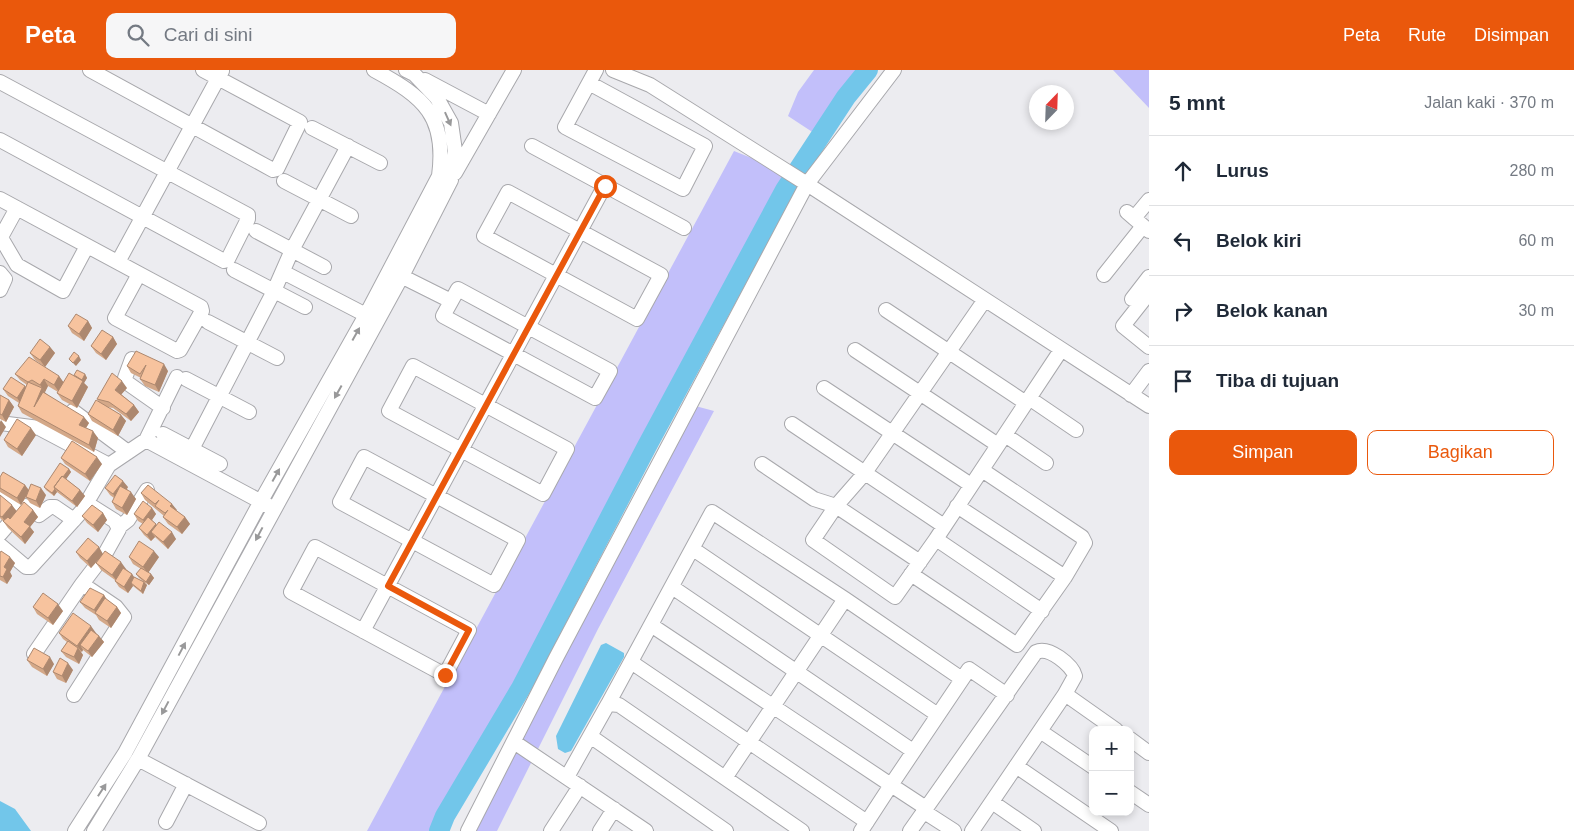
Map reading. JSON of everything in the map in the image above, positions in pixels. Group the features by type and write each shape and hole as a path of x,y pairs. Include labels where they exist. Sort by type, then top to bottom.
{"street":[{"path":"90,70 272,170 277,169 300,122 220,74 203,70"},
{"path":"94,831 138,759 366,315 396,273 439,176 442,152 437,126 426,107 407,88 374,70"},
{"path":"75,831 125,753 267,505 396,273 514,70"},
{"path":"588,83 706,146 683,189 565,127 588,83 596,70"},
{"path":"468,831 688,407 768,261 805,182 894,70"},
{"path":"617,71 650,85 784,168 984,301 1149,406"},
{"path":"410,72 437,98 451,123 455,151 451,180"},
{"path":"410,72 489,114"},
{"path":"118,262 220,74"},
{"path":"0,82 248,215 248,220 228,259 224,261 0,140"},
{"path":"312,128 380,163"},
{"path":"192,449 248,343 318,199 348,146"},
{"path":"532,146 684,228"},
{"path":"284,181 351,216"},
{"path":"363,631 605,186"},
{"path":"508,192 662,275 638,319 556,275 484,236 508,192"},
{"path":"0,199 118,262 201,308 202,311 180,350 176,351 115,318 139,274"},
{"path":"1104,275 1138,222 1149,200"},
{"path":"17,208 0,236 17,265 63,291 87,246"},
{"path":"256,231 324,267"},
{"path":"234,270 305,307"},
{"path":"283,272 366,315"},
{"path":"0,273 5,280 0,290"},
{"path":"396,273 452,301"},
{"path":"1132,299 1149,277"},
{"path":"458,289 610,371 595,398 443,316 452,301 458,289"},
{"path":"1149,294 1123,326 1149,347"},
{"path":"984,301 864,474 836,506 813,540 895,597 936,539 1061,350"},
{"path":"886,310 948,352 1076,430"},
{"path":"208,322 277,358"},
{"path":"855,350 921,393 1001,440 1046,463"},
{"path":"132,359 125,378 126,382 163,408"},
{"path":"413,366 567,449 543,494 461,450 389,411 413,366"},
{"path":"1131,395 1149,371"},
{"path":"0,545 26,567 31,567 87,503 109,465 146,440 182,378 249,412"},
{"path":"824,388 971,485"},
{"path":"59,402 128,452"},
{"path":"0,423 39,428 109,465"},
{"path":"792,424 944,526"},
{"path":"163,434 220,464"},
{"path":"146,440 267,505"},
{"path":"364,457 518,540 494,585 412,541 340,502 364,457"},
{"path":"762,464 814,499 836,506 920,562"},
{"path":"911,574 1017,645 1042,612 1085,543 1084,539 982,470"},
{"path":"119,527 128,520 147,490"},
{"path":"0,498 21,508"},
{"path":"34,654 119,532 119,527 115,522 87,503"},
{"path":"0,534 21,508 25,506 41,515 50,507 55,507 74,520"},
{"path":"957,506 1065,577"},
{"path":"567,777 712,512 845,599 962,679"},
{"path":"936,539 1042,612"},
{"path":"315,547 469,630 445,675 363,631 291,592 315,547"},
{"path":"692,549 938,715"},
{"path":"74,695 124,616 116,607 82,584"},
{"path":"672,587 914,751"},
{"path":"725,778 845,599"},
{"path":"651,625 891,785 954,831"},
{"path":"910,831 1036,652 1047,650 1073,669 1075,676 1065,694 972,831"},
{"path":"631,662 749,742 864,826 969,669 1007,695"},
{"path":"1065,694 1110,726"},
{"path":"608,704 619,705 725,778 787,827 802,831"},
{"path":"1040,731 1089,764"},
{"path":"590,736 726,831"},
{"path":"514,742 646,831"},
{"path":"1134,742 1149,752"},
{"path":"138,759 259,823"},
{"path":"1016,766 1111,831"},
{"path":"166,822 186,784"},
{"path":"552,831 580,786"},
{"path":"1134,795 1149,805"},
{"path":"992,802 1034,831"},
{"path":"600,831 614,809"}],"shaded area":[{"path":"814,70 868,70 846,97 820,137 788,116 798,92"},
{"path":"1113,70 1149,70 1149,108"},
{"path":"734,151 794,175 670,402 521,688 439,831 367,831"},
{"path":"688,404 714,411 598,629 497,831 468,831"},
{"path":"606,643 624,653 624,657 571,751 565,753 558,749 556,736 601,645"},
{"path":"0,801 15,809 31,831 0,831"}],"building":[{"path":"76,314 88,321 79,334 68,326"},
{"path":"102,330 113,337 101,354 91,346"},
{"path":"40,339 50,347 40,360 30,353"},
{"path":"136,351 164,364 155,385 140,379 146,365 140,374 127,366"},
{"path":"74,352 79,356 73,363 69,359"},
{"path":"29,357 59,376 54,385 44,379 40,385 32,380 28,382 15,374"},
{"path":"77,370 85,374 82,380 74,375"},
{"path":"69,373 83,381 72,401 57,393"},
{"path":"112,373 122,381 115,390 134,405 126,414 109,402 97,399"},
{"path":"11,377 25,386 17,398 3,389"},
{"path":"28,382 42,388 34,407 43,392 84,417 79,425 93,431 89,445 18,406"},
{"path":"0,395 9,400 2,415 0,414"},
{"path":"96,400 121,415 113,430 88,414"},
{"path":"17,419 31,428 17,449 4,440"},
{"path":"72,441 97,457 85,474 61,458"},
{"path":"60,463 69,469 54,487 55,489 52,493 44,487"},
{"path":"3,472 25,485 17,498 0,488 0,477"},
{"path":"115,475 123,481 113,494 105,488"},
{"path":"62,476 80,490 72,501 54,487"},
{"path":"31,484 41,488 36,501 26,497"},
{"path":"148,485 185,517 177,527 163,517 168,510 165,513 155,506 159,500 155,504 141,493"},
{"path":"120,486 131,492 122,508 112,502"},
{"path":"0,495 12,505 2,517 0,516"},
{"path":"143,501 152,508 143,520 134,514"},
{"path":"24,502 33,510 24,522 30,526 21,537 3,521 8,517 10,519"},
{"path":"92,505 103,513 93,525 82,516"},
{"path":"148,517 156,524 147,535 139,528"},
{"path":"159,522 172,532 163,542 151,532"},
{"path":"88,538 99,547 87,561 76,552"},
{"path":"139,541 154,551 143,567 129,557"},
{"path":"1,551 10,557 4,567 7,569 3,577 0,576"},
{"path":"105,551 121,562 112,575 96,563"},
{"path":"123,568 132,574 124,587 115,581"},
{"path":"141,568 151,574 146,582 136,574"},
{"path":"134,577 144,582 141,591 131,583"},
{"path":"90,588 104,595 94,610 80,602"},
{"path":"43,593 58,604 48,618 33,607"},
{"path":"105,598 117,607 107,621 95,613"},
{"path":"73,613 91,626 77,646 59,633"},
{"path":"91,630 99,636 88,651 80,645"},
{"path":"68,641 78,648 74,657 61,651"},
{"path":"34,648 50,657 43,669 27,660"},
{"path":"60,658 68,663 62,676 53,672"}],"waterway":[{"path":"439,831 445,816 521,688 647,446 785,190 846,97 868,70"}],"route":[{"path":"445,675 469,630 388,586 605,186"}]}
